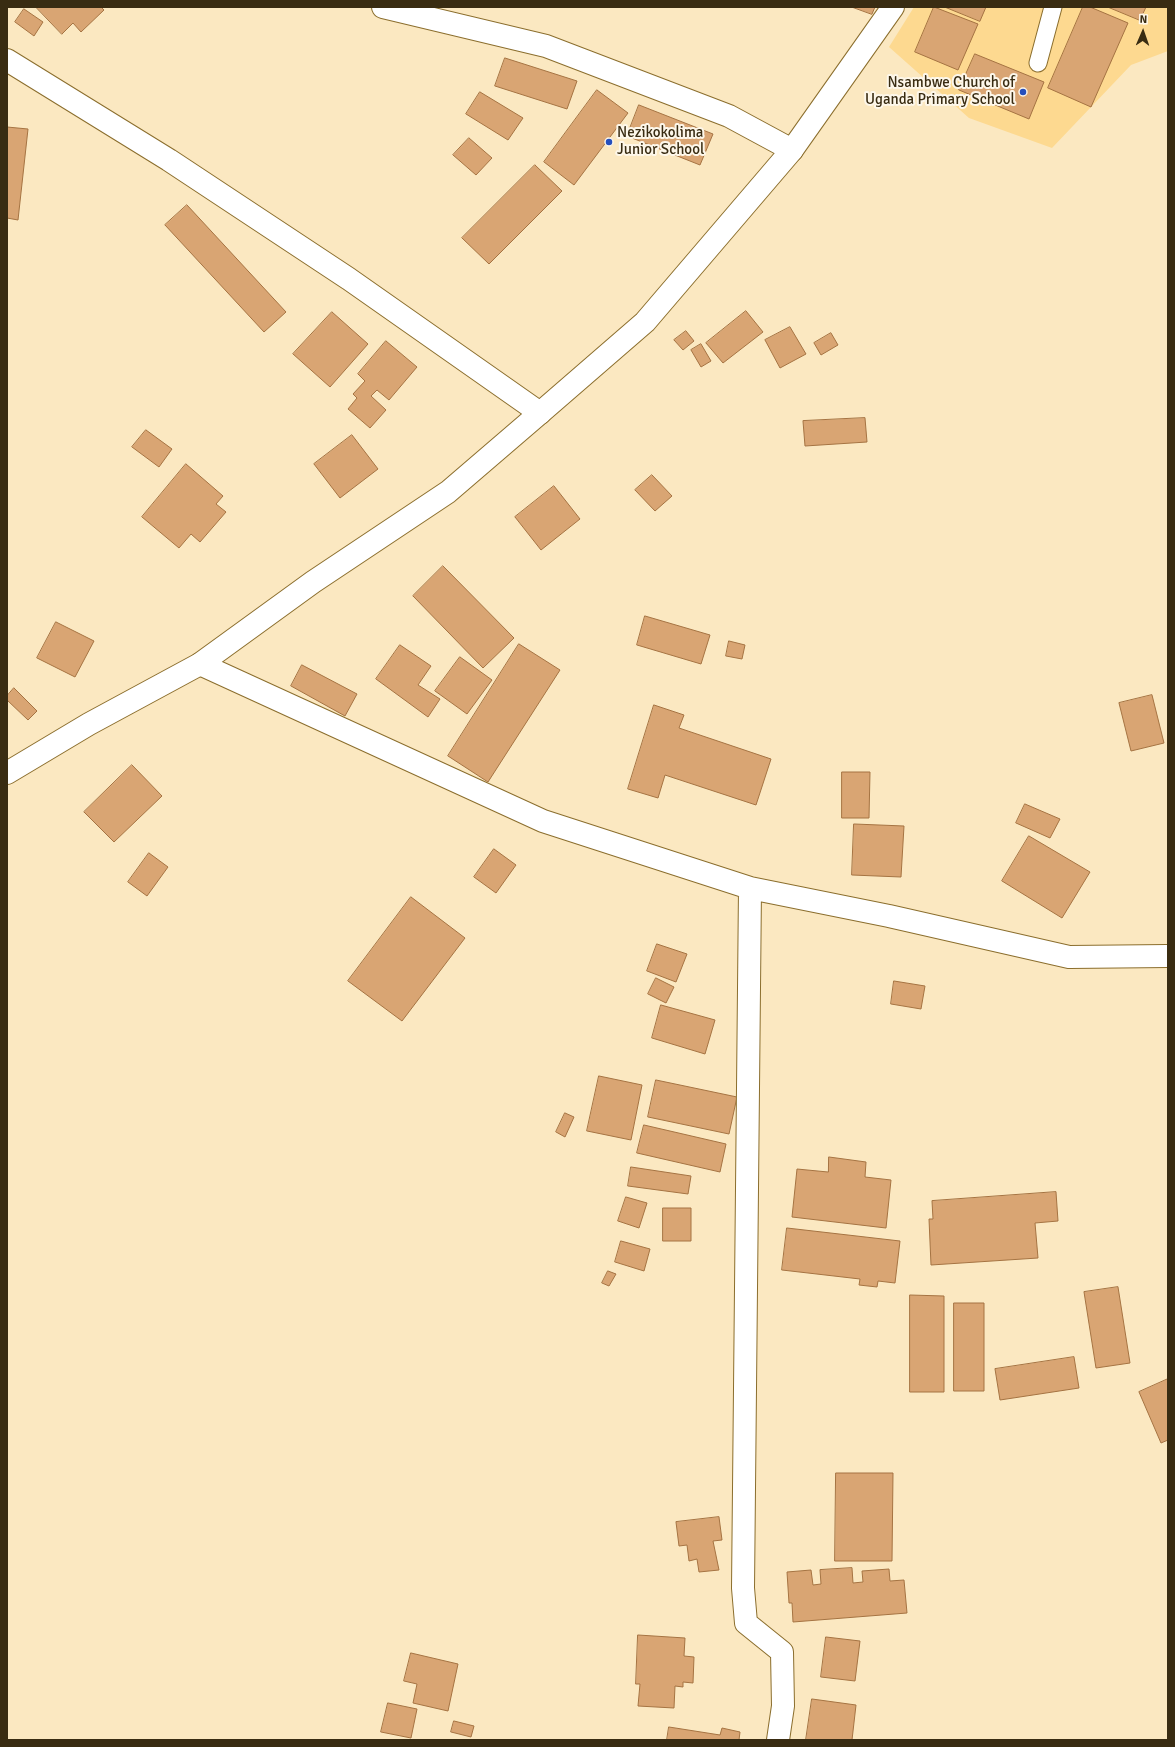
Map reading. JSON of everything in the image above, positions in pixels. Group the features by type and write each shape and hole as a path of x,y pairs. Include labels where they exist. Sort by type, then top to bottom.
{"street":[{"path":"383,7 546,46 729,116 792,150"},
{"path":"7,773 89,724 200,664 313,582 448,492 540,414 644,322 792,150 893,7"},
{"path":"7,60 169,160 343,274 540,414"},
{"path":"200,664 543,821 750,888 889,916 1069,957 1168,956"},
{"path":"750,888 742,1588 746,1623 782,1652 783,1706 778,1740"}],"lane":[{"path":"1038,63 1053,7"}],"shaded area":[{"name":"Nsambwe Church of Uganda Primary School","path":"914,7 1168,7 1168,51 1131,65 1052,148 969,118 889,47"}],"building":[{"path":"36,7 101,7 104,10 81,32 73,23 62,34"},
{"path":"852,7 875,7 872,14"},
{"path":"934,7 978,24 958,70 915,52"},
{"path":"945,7 986,7 980,21"},
{"path":"1083,7 1090,7 1128,23 1091,107 1048,88"},
{"path":"1108,7 1146,7 1140,20"},
{"path":"24,9 43,22 34,36 15,22"},
{"path":"975,54 1044,82 1029,119 959,90"},
{"path":"505,58 577,81 567,109 495,86"},
{"path":"597,90 628,113 574,185 544,162"},
{"path":"480,92 523,118 508,140 466,114"},
{"path":"639,105 713,134 700,165 627,136"},
{"path":"7,127 28,129 18,220 7,218"},
{"path":"469,138 492,158 476,175 453,155"},
{"path":"535,165 562,191 489,264 462,238"},
{"path":"187,205 286,312 264,332 165,225"},
{"path":"746,311 763,332 723,363 706,343"},
{"path":"332,312 368,344 330,387 293,354"},
{"path":"790,327 806,354 780,368 765,340"},
{"path":"686,331 694,341 683,350 674,340"},
{"path":"831,333 838,345 821,355 814,343"},
{"path":"386,341 417,367 389,400 377,390 371,396 386,410 370,428 348,409 357,398 353,394 365,381 358,374"},
{"path":"701,344 711,361 701,367 691,350"},
{"path":"865,418 867,442 805,446 803,421"},
{"path":"146,430 172,449 159,467 132,447"},
{"path":"352,435 378,469 340,498 314,464"},
{"path":"186,464 223,496 216,504 226,512 200,542 191,534 179,548 142,517"},
{"path":"652,475 672,496 655,511 635,490"},
{"path":"554,486 580,519 541,550 515,517"},
{"path":"443,566 514,638 483,668 413,596"},
{"path":"645,616 710,635 701,664 637,645"},
{"path":"56,622 94,641 75,677 37,658"},
{"path":"729,641 745,645 742,659 726,656"},
{"path":"519,644 560,670 488,782 448,756"},
{"path":"400,645 431,666 418,685 440,699 428,717 376,679"},
{"path":"460,657 492,680 467,714 435,691"},
{"path":"302,665 357,694 345,716 291,686"},
{"path":"14,688 37,711 28,720 7,700 7,696"},
{"path":"1152,695 1164,743 1131,751 1119,703"},
{"path":"654,705 684,715 679,728 771,759 756,805 665,775 658,798 628,789"},
{"path":"132,765 162,796 114,842 84,812"},
{"path":"842,772 870,772 869,818 842,818"},
{"path":"1025,804 1060,819 1050,838 1016,823"},
{"path":"854,824 904,826 901,877 852,875"},
{"path":"1029,836 1090,872 1062,918 1002,881"},
{"path":"494,849 516,865 496,893 474,877"},
{"path":"149,853 168,867 147,896 128,882"},
{"path":"411,897 465,938 402,1021 348,981"},
{"path":"657,944 687,954 676,982 647,971"},
{"path":"656,978 674,987 666,1003 648,994"},
{"path":"894,981 925,986 921,1009 891,1004"},
{"path":"661,1005 715,1020 705,1054 652,1038"},
{"path":"599,1076 642,1085 631,1140 587,1131"},
{"path":"656,1080 737,1097 729,1134 648,1117"},
{"path":"565,1113 574,1117 565,1137 556,1132"},
{"path":"644,1125 726,1144 720,1172 637,1153"},
{"path":"829,1157 866,1162 865,1177 891,1180 886,1228 792,1217 797,1169 828,1172"},
{"path":"631,1167 691,1176 688,1194 628,1186"},
{"path":"1056,1192 1058,1221 1035,1223 1038,1258 931,1265 929,1219 933,1219 932,1201"},
{"path":"626,1197 647,1203 639,1228 618,1221"},
{"path":"663,1208 691,1208 691,1241 663,1241"},
{"path":"787,1228 900,1241 895,1283 878,1281 877,1287 859,1285 860,1279 782,1270"},
{"path":"621,1241 650,1249 644,1271 615,1262"},
{"path":"608,1271 616,1274 609,1286 602,1283"},
{"path":"1118,1287 1130,1363 1096,1368 1084,1292"},
{"path":"910,1295 944,1296 944,1392 910,1392"},
{"path":"954,1303 984,1303 984,1391 954,1391"},
{"path":"1074,1357 1079,1388 1000,1400 995,1369"},
{"path":"1168,1379 1168,1440 1161,1443 1139,1392"},
{"path":"836,1473 893,1473 892,1561 835,1561"},
{"path":"719,1517 722,1540 713,1541 719,1570 699,1572 697,1559 689,1561 687,1545 679,1546 676,1522"},
{"path":"852,1568 853,1583 863,1582 862,1571 889,1569 890,1581 904,1580 907,1613 793,1622 792,1603 789,1603 787,1572 811,1570 813,1585 821,1584 820,1570"},
{"path":"638,1635 685,1638 684,1656 694,1657 693,1683 683,1682 683,1687 675,1686 674,1708 638,1706 640,1684 636,1684"},
{"path":"826,1637 860,1641 855,1681 821,1677"},
{"path":"411,1653 458,1664 448,1711 413,1703 417,1684 404,1681"},
{"path":"812,1699 856,1705 852,1740 806,1740"},
{"path":"388,1703 417,1709 411,1738 381,1732"},
{"path":"454,1721 474,1726 471,1737 451,1732"},
{"path":"669,1727 720,1735 722,1728 740,1732 739,1740 667,1740"}],"place":[{"name":"Nsambwe Church of Uganda Primary School","path":"1023,92"},
{"name":"Nezikokolima Junior School","path":"609,142"}]}
